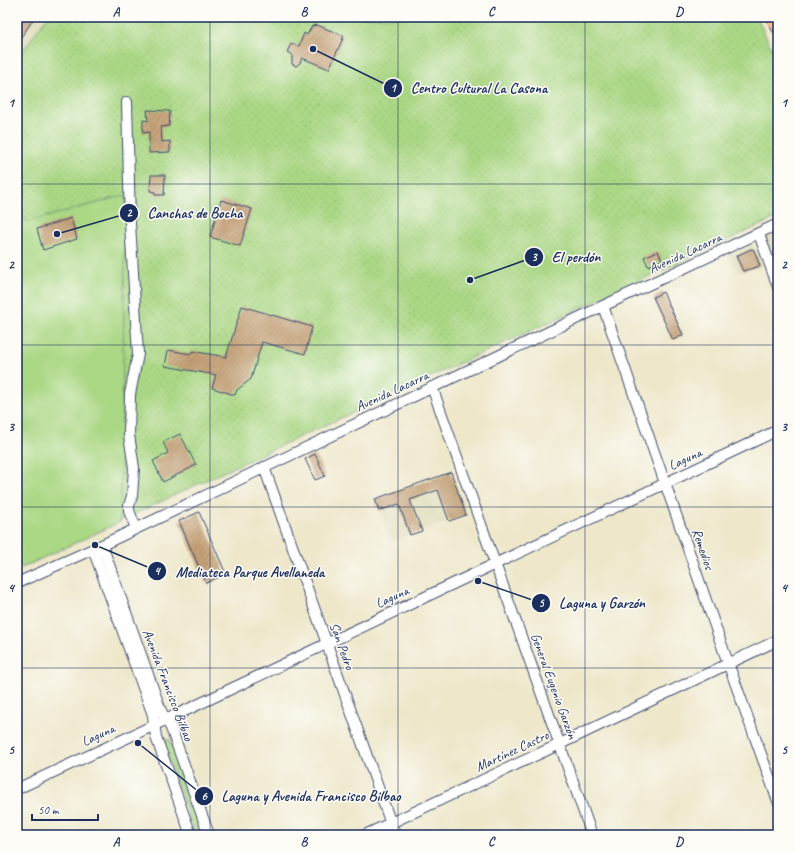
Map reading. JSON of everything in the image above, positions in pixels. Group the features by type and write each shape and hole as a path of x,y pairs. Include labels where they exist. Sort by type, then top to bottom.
{"main road":[{"path":"773,17 778,27"}],"street":[{"path":"127,102 130,223 138,354 130,394 129,435 134,468 132,496 129,511 136,528"},
{"name":"Avenida Lacarra","path":"17,583 97,547 778,224"},
{"path":"759,234 778,287"},
{"name":"Remedios","path":"603,306 728,664 778,801"},
{"name":"General Eugenio Garzón","path":"432,387 592,835"},
{"name":"Laguna","path":"17,789 778,430"},
{"name":"San Pedro","path":"264,467 395,835"},
{"name":"Avenida Francisco Bilbao","path":"97,547 161,711 171,728 209,835"},
{"name":"Avenida Francisco Bilbao","path":"97,547 153,715 156,737 191,835"},
{"name":"Martínez Castro","path":"365,835 778,640"}],"shaded area":[{"path":"17,17 47,17 17,59"},
{"path":"778,229 778,253 770,255 766,239 770,232"},
{"path":"746,244 755,247 761,265 737,273 727,253"},
{"path":"451,472 466,515 391,542 375,499"}],"green space":[{"path":"47,17 757,17 778,62 778,217 217,475 17,570 17,59"},
{"path":"126,195 120,522 17,570 17,203 27,222"},
{"path":"166,739 170,740 205,835 195,835 163,743"}],"building":[{"path":"17,17 35,17 17,43"},
{"path":"317,25 344,36 329,69 302,58 300,63 296,66 292,64 292,54 287,52 291,44 299,46 304,33 307,35 312,26"},
{"path":"147,110 170,111 169,126 161,127 162,142 170,141 170,152 149,153 149,132 143,133 143,120 148,121"},
{"path":"151,175 165,175 164,195 155,195 155,192 150,191"},
{"path":"221,200 252,209 240,246 210,237"},
{"path":"71,218 77,239 43,250 37,229"},
{"path":"751,249 754,250 760,266 743,271 736,256"},
{"path":"658,251 662,260 648,266 644,257"},
{"path":"663,292 683,335 673,340 653,297"},
{"path":"242,306 312,327 305,354 262,342 251,379 237,390 235,395 212,388 216,375 165,366 168,350 191,354 192,351 226,357"},
{"path":"180,434 196,465 163,482 153,461 168,453 163,442"},
{"path":"315,454 325,476 315,480 305,459"},
{"path":"451,472 466,515 449,521 438,490 410,500 422,531 410,535 399,504 379,511 375,499"},
{"path":"199,512 226,574 206,583 179,521"}],"place":[{"name":"Centro Cultural La Casona","path":"313,49"},
{"name":"Canchas de Bocha","path":"57,234"},
{"name":"El perdón","path":"470,280"},
{"name":"Mediateca Parque Avellaneda","path":"95,545"},
{"name":"Laguna y Garzón","path":"478,581"},
{"name":"Laguna y Avenida Francisco Bilbao","path":"138,743"}]}
